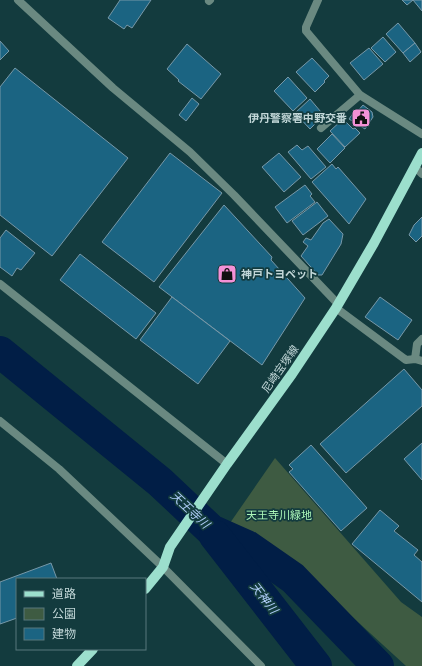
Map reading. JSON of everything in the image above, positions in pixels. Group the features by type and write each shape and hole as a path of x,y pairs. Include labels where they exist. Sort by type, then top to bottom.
{"main road":[{"name":"尼崎宝塚線","path":"146,588 162,567 170,547 227,464 292,374 337,306 418,170 422,153"},
{"path":"78,666 92,650"}],"street":[{"path":"18,0 113,88 190,152 244,206 337,306 406,360 419,360 417,344 422,339"},
{"path":"318,0 306,27 306,31 360,94 422,134"},
{"path":"321,128 360,94"},
{"path":"0,284 227,464"},
{"path":"0,421 59,469 162,567 261,666"}],"green space":[{"name":"天王寺川緑地","path":"275,458 401,602 422,617 422,666 406,666 312,580 230,523"}],"building":[{"path":"120,0 151,0 132,28 127,25 124,29 108,18"},
{"path":"402,0 413,0 407,5"},
{"path":"413,0 422,0 422,11"},
{"path":"398,23 415,43 403,53 386,34"},
{"path":"383,37 396,52 385,62 371,48"},
{"path":"0,41 9,51 0,60"},
{"path":"415,43 421,52 410,62 403,53"},
{"path":"187,44 221,74 201,99 178,81 179,80 167,69"},
{"path":"369,48 383,64 364,80 350,63"},
{"path":"312,58 329,76 315,92 296,72"},
{"path":"15,68 128,158 52,256 0,215 0,87"},
{"path":"288,77 307,98 293,111 274,91"},
{"path":"192,98 199,104 186,121 179,115"},
{"path":"310,99 321,112 319,113 322,117 310,129 295,113"},
{"name":"伊丹警察署中野交番","path":"363,105 372,112 373,117 365,129 349,119 354,112 356,113"},
{"path":"343,119 353,129 355,128 360,133 345,147 330,131"},
{"path":"332,134 345,148 330,163 317,149"},
{"path":"297,145 302,150 308,146 326,167 311,179 288,152"},
{"path":"170,153 222,193 154,282 102,242"},
{"path":"279,153 301,177 284,192 262,167"},
{"path":"332,164 336,169 338,167 366,199 349,224 312,182"},
{"path":"305,185 312,194 310,196 315,202 287,223 275,207"},
{"path":"317,202 328,216 303,235 292,221"},
{"name":"神戸トヨペット","path":"224,205 272,257 271,260 305,298 262,365 159,287"},
{"path":"422,217 422,236 416,242 409,235 414,225"},
{"path":"329,219 343,234 341,244 322,275 318,275 301,256 308,246 303,242 306,238 311,240 323,223"},
{"path":"6,230 35,253 21,270 17,268 12,276 0,267 0,238"},
{"path":"80,254 156,313 136,339 60,280"},
{"path":"172,297 230,341 198,384 140,340"},
{"path":"380,297 412,320 398,340 365,317"},
{"path":"404,369 422,390 422,406 346,473 320,444"},
{"path":"422,443 422,480 404,459"},
{"path":"311,445 367,508 341,531 289,472 293,469 289,465"},
{"path":"380,510 399,526 394,531 418,550 414,555 422,562 422,602 352,544"},
{"path":"51,563 57,578 16,578 16,618 0,624 0,582"}],"waterway":[{"name":"天王寺川","path":"0,352 160,482 211,530 247,546 293,578 378,666"},
{"name":"天神川","path":"215,536 316,666"}],"place":[{"name":"伊丹警察署中野交番","path":"361,118"},
{"name":"神戸トヨペット","path":"227,274"}]}
